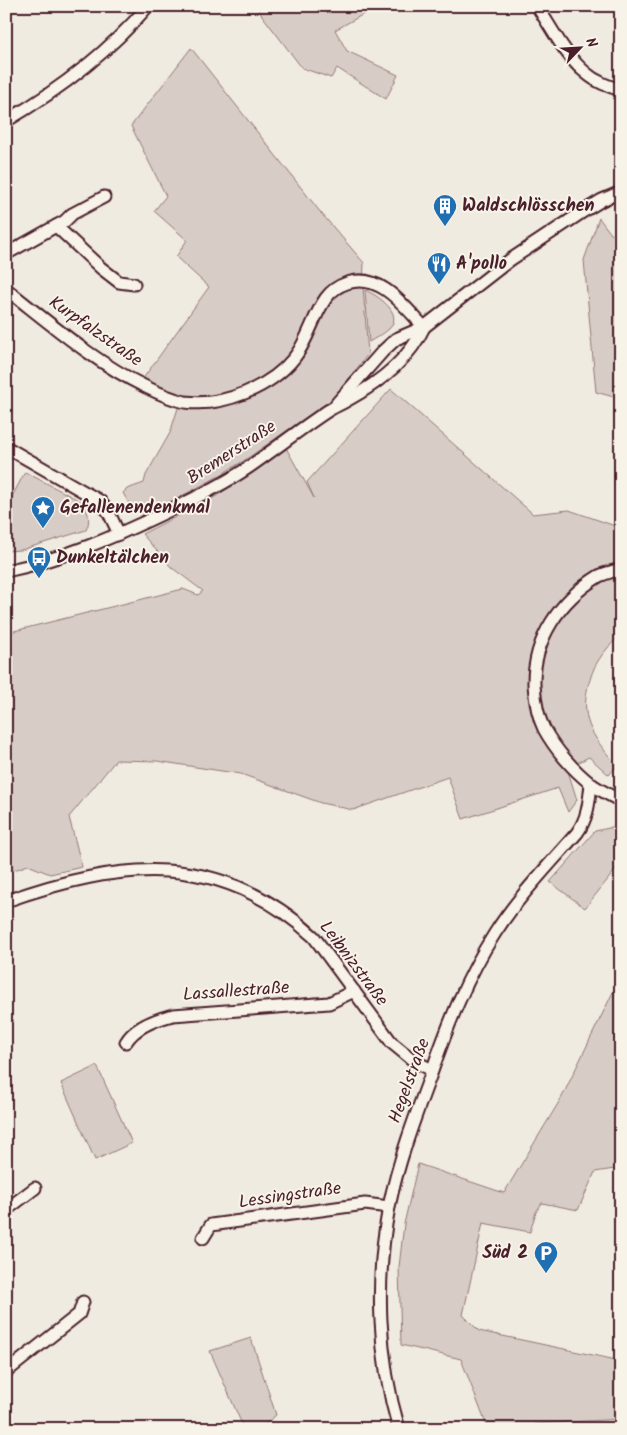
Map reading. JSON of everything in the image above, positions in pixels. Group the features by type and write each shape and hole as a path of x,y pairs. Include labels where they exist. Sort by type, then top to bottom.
{"street":[{"path":"6,121 58,89 86,67 106,50 148,6"},
{"path":"538,6 568,52 585,72 596,80 621,90"},
{"name":"Bremerstraße","path":"332,408 396,339 424,327 510,260 584,211 602,200 621,192"},
{"path":"6,254 104,197"},
{"path":"56,226 119,282 134,284"},
{"name":"Kurpfalzstraße","path":"6,289 95,358 153,391 184,402 197,403 238,396 260,386 282,370 294,358 330,293 344,284 355,280 366,280 386,290 424,327"},
{"name":"Bremerstraße","path":"6,571 45,562 87,548 191,500 248,468 286,438 367,388 396,366 409,354 424,327"},
{"path":"6,447 100,501 109,513 119,534"},
{"path":"621,569 601,576 576,593 556,614 542,640 534,670 535,702 544,728 557,749 591,784 621,801"},
{"name":"Hegelstraße","path":"399,1429 391,1400 386,1368 381,1317 382,1268 389,1207 405,1148 461,995 485,949 514,907 584,824 591,784"},
{"name":"Leibnizstraße","path":"6,901 58,884 116,872 163,870 201,875 251,891 284,912 314,937 392,1043 414,1061 432,1070"},
{"name":"Lassallestraße","path":"126,1042 135,1031 173,1014 329,1003 354,990"},
{"path":"6,1210 35,1188"},
{"name":"Lessingstraße","path":"203,1238 211,1225 365,1204 389,1207"},
{"path":"6,1372 79,1314 83,1302"}],"shaded area":[{"path":"255,6 385,6 371,10 335,30 347,51 398,75 386,99 337,68 331,78 302,68"},
{"path":"191,48 321,213 364,263 363,287 368,354 335,397 245,460 174,500 144,513 134,512 123,493 127,489 144,483 146,475 170,433 179,405 137,387 209,287 176,257 187,240 154,211 166,196 131,126"},
{"path":"599,218 611,234 621,238 621,399 596,392 584,260"},
{"path":"365,290 388,305 394,317 389,329 369,342"},
{"path":"391,389 533,514 569,510 621,528 621,634 596,664 588,686 586,699 586,710 591,730 602,748 617,766 609,775 589,757 567,768 577,800 568,812 558,788 463,819 448,777 353,810 321,803 241,774 157,761 116,760 69,817 82,867 50,874 28,865 6,873 6,633 183,589 198,595 203,591 171,567 142,534 213,498 286,448 314,498 307,482"},
{"path":"25,472 84,503 89,520 86,530 21,550 6,551 6,508"},
{"path":"621,823 621,863 585,908 550,882 595,831"},
{"path":"613,992 621,998 621,1168 595,1172 578,1210 542,1203 536,1212 530,1232 483,1223 463,1315 479,1331 621,1361 621,1419 535,1424 533,1429 488,1429 461,1359 401,1345 399,1267 404,1224 418,1164 504,1193 562,1097"},
{"path":"97,1066 132,1143 95,1160 61,1083"},
{"path":"251,1338 276,1415 260,1429 244,1429 210,1351"}],"place":[{"name":"Waldschlösschen","path":"445,227"},
{"name":"A'pollo","path":"439,285"},
{"name":"Gefallenendenkmal","path":"43,529"},
{"name":"Dunkeltälchen","path":"39,579"},
{"name":"Süd 2","path":"546,1274"}]}
